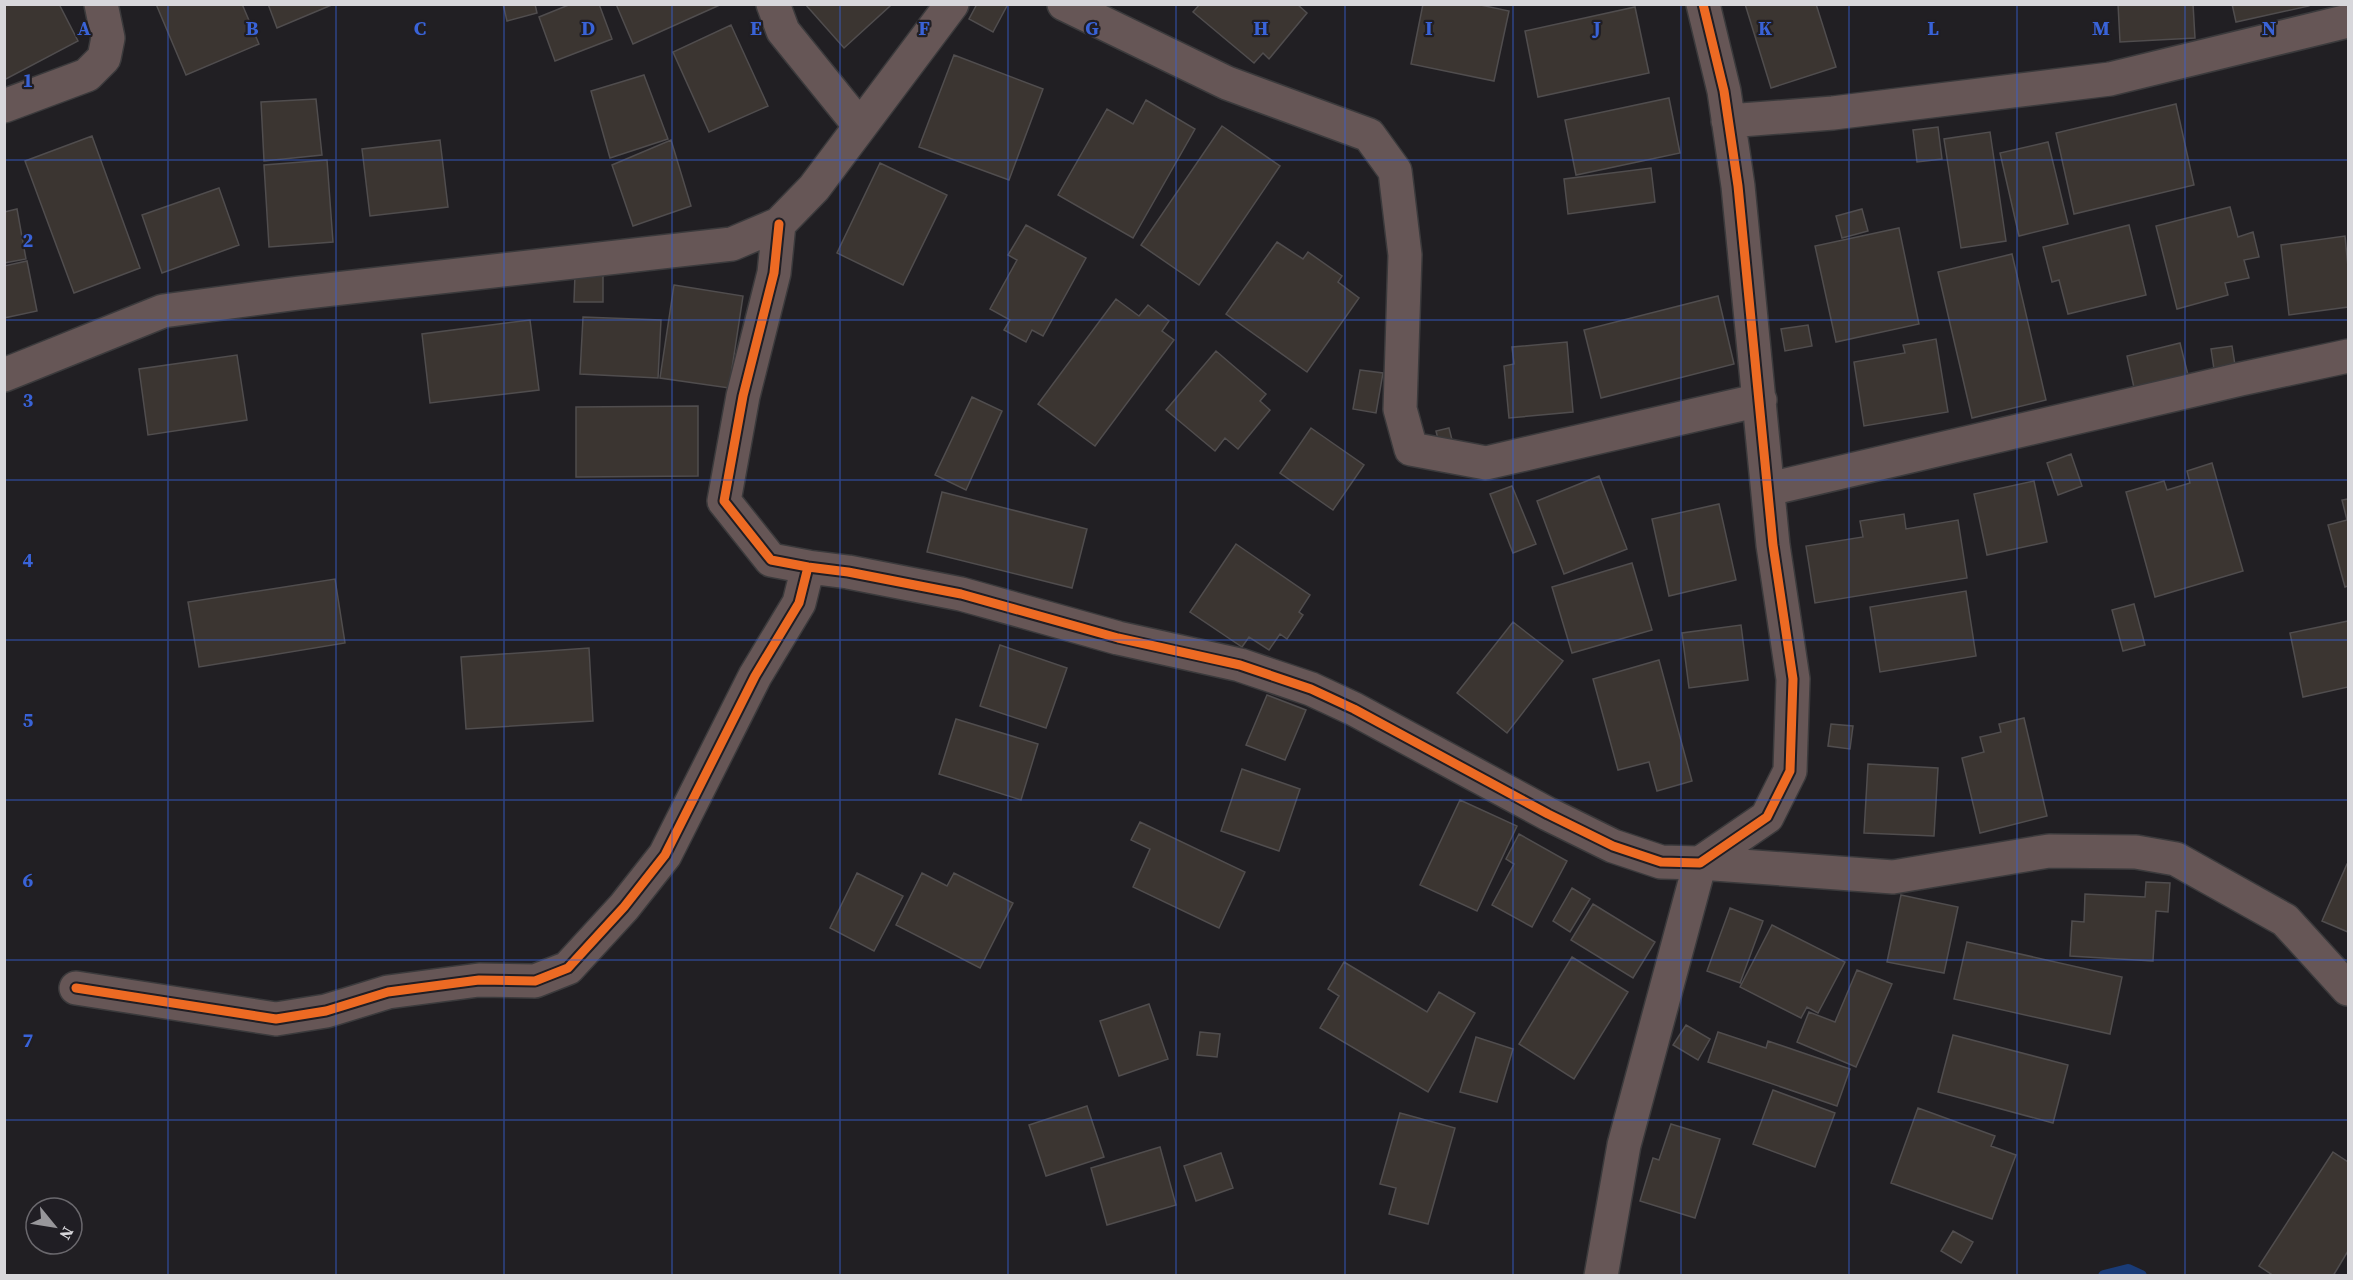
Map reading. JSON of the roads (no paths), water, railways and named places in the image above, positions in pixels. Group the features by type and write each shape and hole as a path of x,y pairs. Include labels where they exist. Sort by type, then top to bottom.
{"street":[{"path":"4,106 87,75 104,58 108,38 101,4"},
{"path":"773,4 783,31 860,124"},
{"path":"4,375 163,312 299,293 732,244 779,224 814,188 952,4"},
{"path":"1064,4 1227,83 1368,135 1395,171 1405,255 1401,409 1411,449 1486,463 1760,400"},
{"path":"1601,1275 1624,1145 1700,863 1767,817 1790,771 1793,679 1773,544 1738,186 1724,92 1703,4"},
{"path":"1728,121 1833,113 2110,78 2349,21"},
{"path":"779,224 774,273 743,396 724,501 771,560 848,572 960,594 1118,638 1240,665 1311,689 1354,709 1548,814 1613,846 1661,862 1893,877 2049,851 2136,852 2176,859 2284,920 2349,989"},
{"path":"1769,489 2349,356"},
{"path":"76,988 276,1019 326,1011 388,992 479,980 535,981 568,968 624,907 665,855 755,676 799,603 808,567"}],"waterway":[{"path":"2104,1276 2128,1270 2141,1276"}]}
